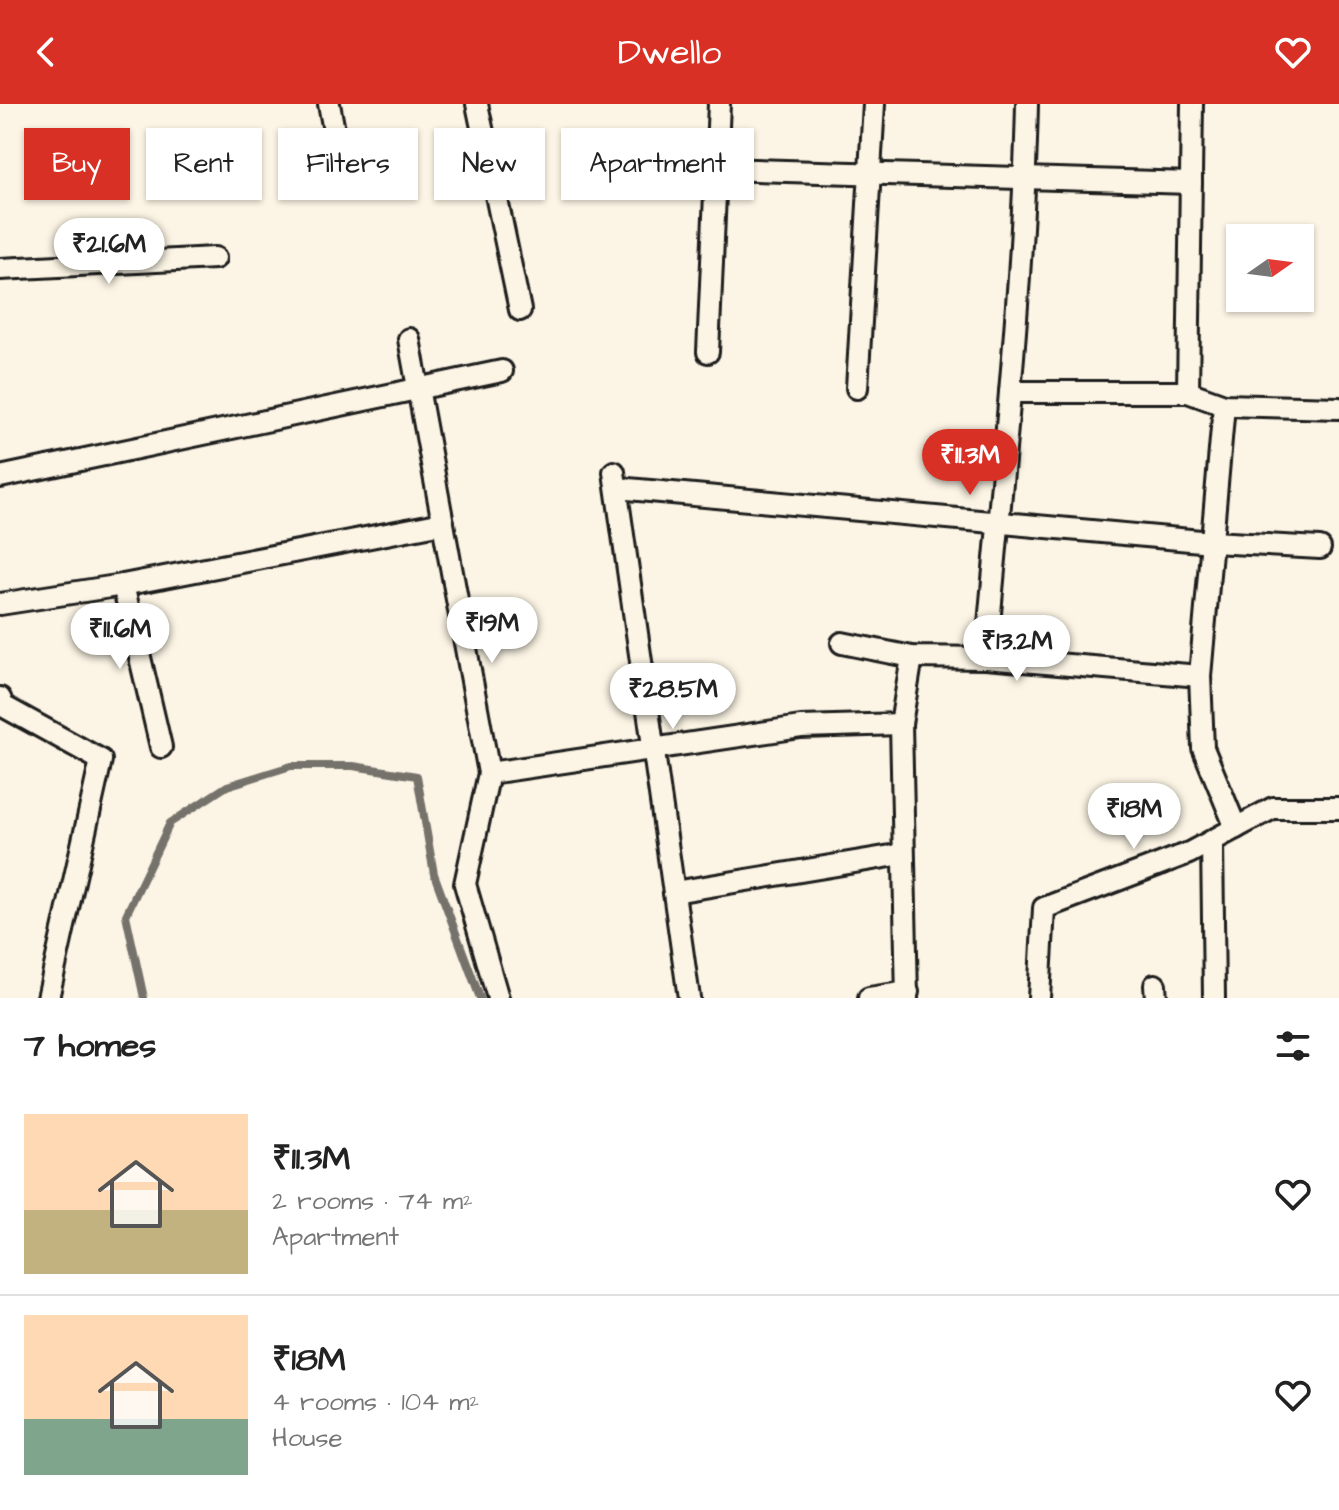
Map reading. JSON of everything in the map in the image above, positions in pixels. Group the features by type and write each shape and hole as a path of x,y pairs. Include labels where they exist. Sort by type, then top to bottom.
{"street":[{"path":"329,104 334,128"},
{"path":"477,104 520,310"},
{"path":"719,104 719,128"},
{"path":"857,388 874,104"},
{"path":"986,658 1026,178 1027,104"},
{"path":"1188,392 1192,104"},
{"path":"754,170 1191,183"},
{"path":"708,352 717,200"},
{"path":"0,269 215,258"},
{"path":"409,339 489,773 465,884 498,998"},
{"path":"0,477 502,371"},
{"path":"1010,392 1188,392 1224,405 1339,408"},
{"path":"1224,405 1200,676 1203,748 1236,828"},
{"path":"689,998 615,480 998,522 1212,542 1320,548"},
{"path":"0,604 123,585 443,523"},
{"path":"123,585 161,747"},
{"path":"842,643 912,657 986,658 1200,676"},
{"path":"869,998 908,995 901,724 912,657"},
{"path":"0,698 3,706 101,760 48,998"},
{"path":"489,773 801,727 901,724"},
{"path":"1039,998 1044,908 1189,853 1273,808 1339,808"},
{"path":"1212,841 1214,998"},
{"path":"674,892 903,854"}],"waterway":[{"path":"144,998 126,915 170,823 227,786 291,766 353,766 417,776 434,874 480,998"}]}
